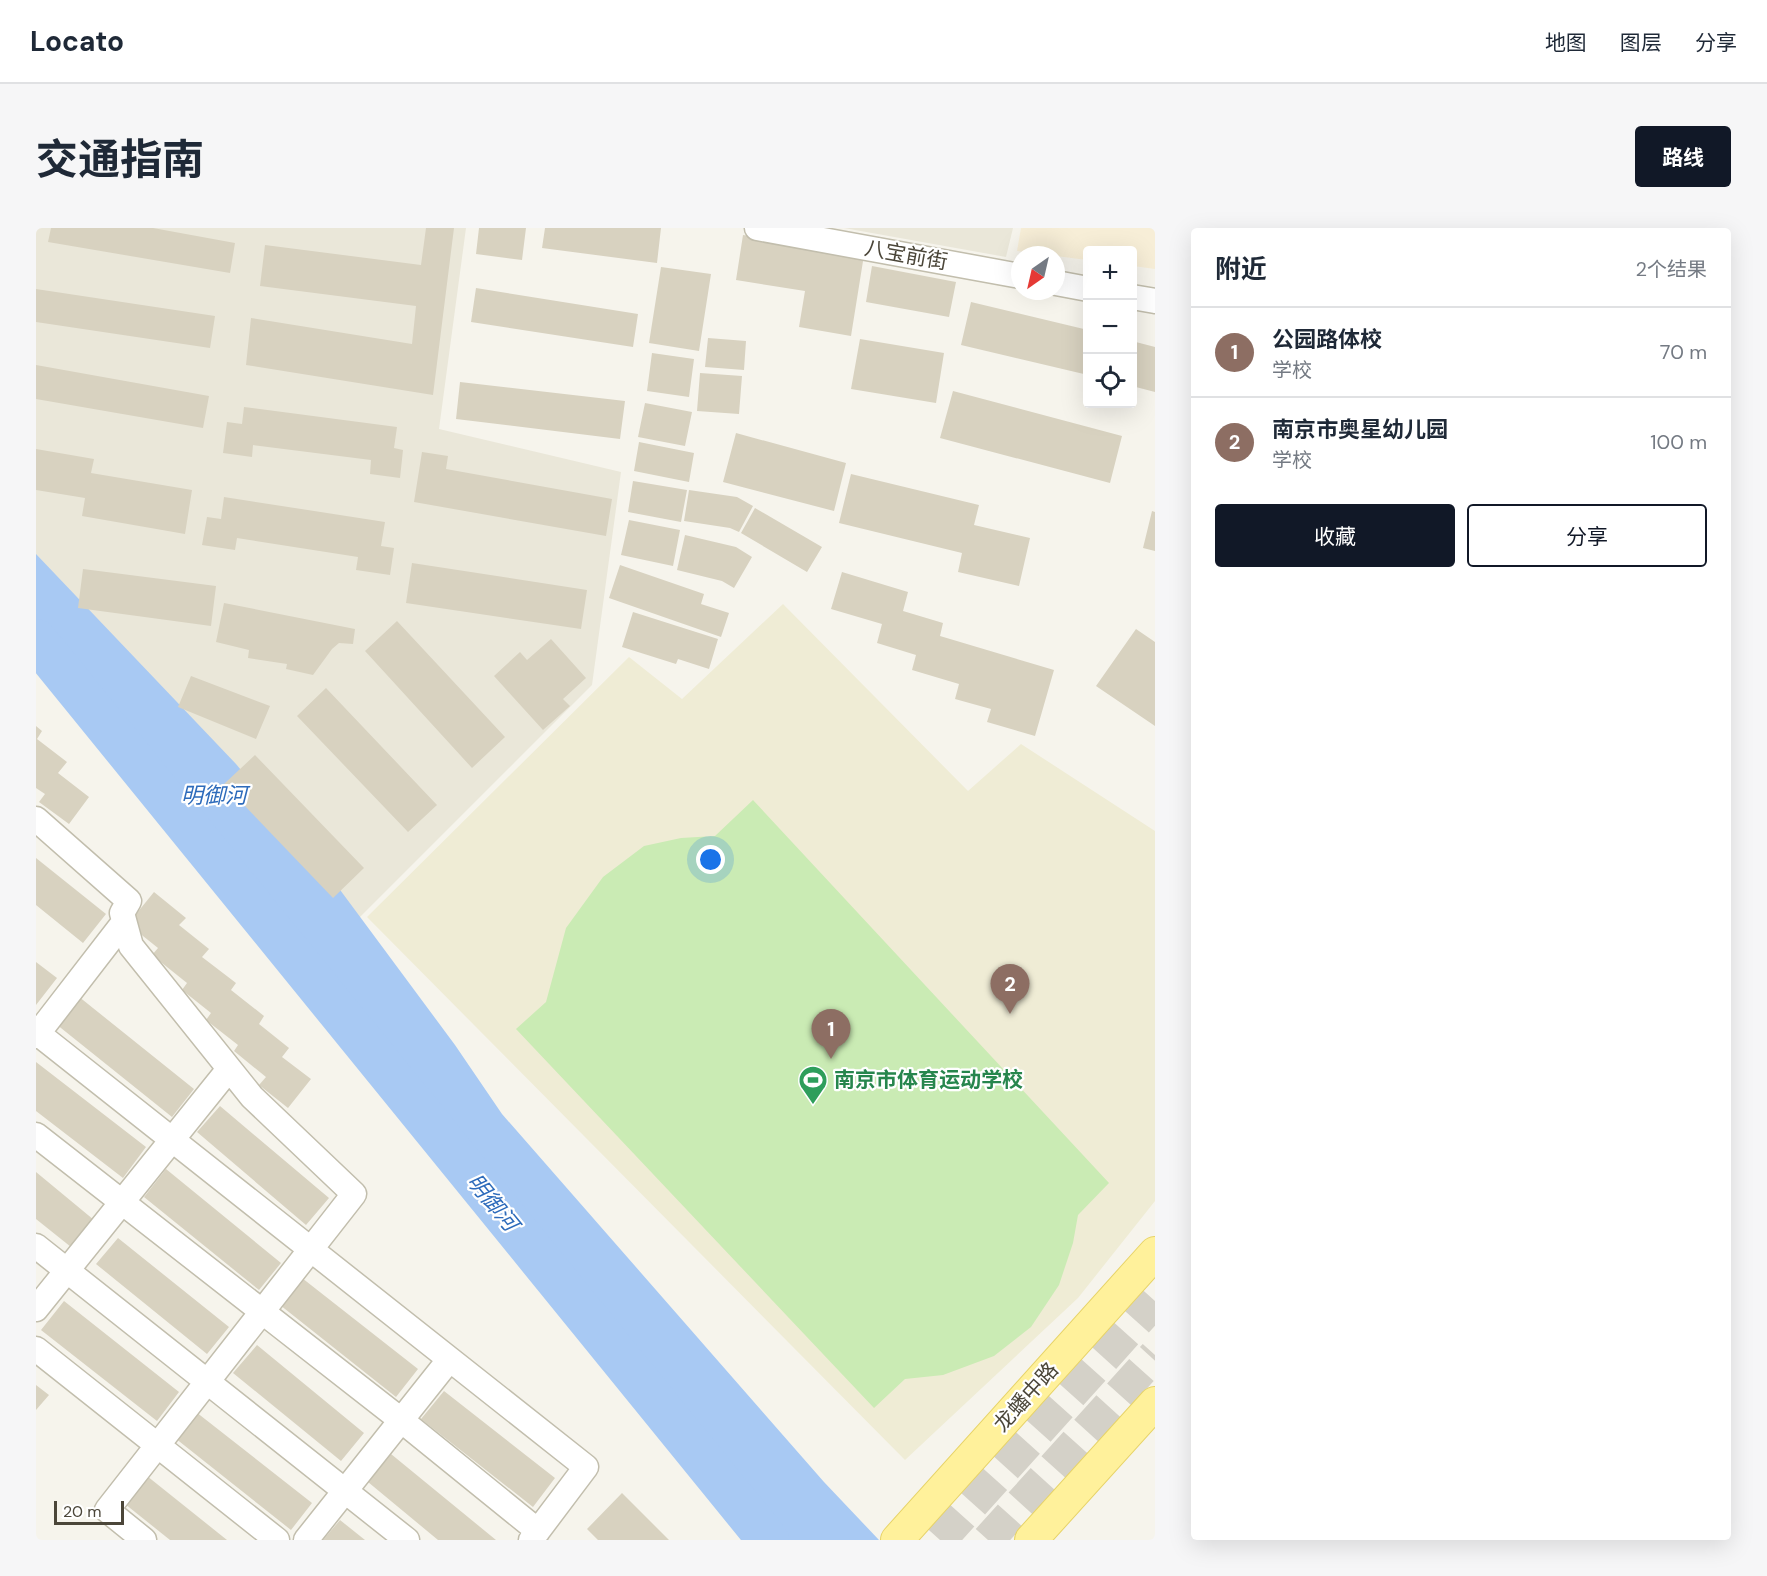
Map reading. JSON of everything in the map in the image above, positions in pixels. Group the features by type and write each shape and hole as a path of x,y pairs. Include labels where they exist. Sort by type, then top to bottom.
{"main road":[{"name":"龙蟠中路","path":"897,1540 1155,1253"},
{"path":"1031,1540 1155,1403"}],"street":[{"name":"八宝前街","path":"757,228 1011,274"},
{"path":"1065,285 1083,288"},
{"path":"1137,298 1155,301"},
{"path":"36,819 129,901 122,913 131,946 252,1097 354,1194 107,1509 144,1540"},
{"path":"36,1135 401,1420 534,1535 586,1467 37,1034 124,922"},
{"path":"36,1309 229,1069"},
{"path":"36,1246 407,1540"},
{"path":"36,1349 277,1540"},
{"path":"306,1540 449,1360"}],"shaded area":[{"path":"36,228 466,228 439,429 621,472 592,685 328,949 36,607"},
{"path":"844,228 1013,228 1006,257"},
{"path":"1021,228 1155,228 1155,269 1137,267 1137,246 1083,246 1083,259 1065,257 1065,246 1018,246"},
{"path":"783,604 968,791 1021,744 1155,831 1155,1201 1078,1298 905,1460 367,917 629,657 682,699"}],"green space":[{"name":"南京市体育运动学校","path":"753,800 1109,1183 1078,1215 1073,1243 1059,1285 1031,1327 994,1356 943,1375 905,1379 874,1408 516,1029 546,1002 566,928 603,877 644,846 681,838 715,836"}],"water":[{"name":"明御河","path":"36,554 236,764 332,879 455,1045 502,1114 824,1482 879,1540 784,1540 520,1228 317,973 36,643"}],"building":[{"path":"51,228 153,228 235,243 230,273 48,242"},
{"path":"426,228 454,228 433,395 246,365 251,318 412,344 416,306 260,286 265,245 421,265"},
{"path":"479,228 526,228 522,260 476,254"},
{"path":"545,228 661,228 657,263 542,248"},
{"path":"743,235 864,255 851,336 799,327 805,291 736,280"},
{"path":"872,266 956,282 949,317 866,302"},
{"path":"661,267 711,274 699,351 649,343"},
{"path":"476,288 638,314 633,347 471,322"},
{"path":"36,289 215,316 210,348 36,322"},
{"path":"971,302 1083,329 1083,374 961,345"},
{"path":"708,338 746,341 744,370 705,367"},
{"path":"860,339 944,353 936,403 851,389"},
{"path":"1137,342 1155,347 1155,392 1137,387"},
{"path":"652,353 694,359 689,397 647,391"},
{"path":"36,365 209,396 203,428 36,399"},
{"path":"700,373 742,376 739,414 697,411"},
{"path":"460,382 625,401 620,439 456,419"},
{"path":"953,391 1122,436 1110,483 940,438"},
{"path":"645,403 692,412 685,446 638,437"},
{"path":"244,407 397,427 394,448 403,450 400,478 370,474 371,460 253,445 252,457 223,453 227,422 242,424"},
{"path":"736,433 846,463 834,511 723,482"},
{"path":"639,442 694,453 689,482 634,471"},
{"path":"36,449 94,459 91,473 192,490 185,534 82,516 85,498 36,490"},
{"path":"422,452 448,456 446,469 612,499 606,536 414,502"},
{"path":"851,474 979,505 974,525 1030,538 1019,586 958,572 962,553 839,523"},
{"path":"633,481 687,490 681,522 628,512"},
{"path":"689,490 737,497 753,506 739,532 730,528 684,521"},
{"path":"224,497 385,522 381,546 394,548 390,575 356,570 358,557 237,538 235,550 202,545 207,517 221,519"},
{"path":"755,508 822,547 807,572 741,533"},
{"path":"1152,511 1155,512 1155,551 1143,548"},
{"path":"629,520 680,530 673,566 621,555"},
{"path":"685,535 736,547 752,557 734,588 722,581 677,570"},
{"path":"412,563 587,590 581,629 406,603"},
{"path":"620,565 704,594 701,604 729,613 721,637 609,598"},
{"path":"83,569 216,586 211,626 78,608"},
{"path":"842,572 908,592 903,611 943,623 940,636 1054,670 1035,736 987,722 991,709 955,699 959,684 912,670 916,655 877,643 882,624 831,609"},
{"path":"224,603 355,629 353,644 339,643 313,675 286,669 287,664 248,658 249,650 216,642"},
{"path":"633,612 718,639 709,669 678,659 676,664 622,647"},
{"path":"397,621 505,737 472,768 365,651"},
{"path":"1136,629 1155,642 1155,726 1096,686"},
{"path":"551,639 586,678 563,699 570,706 543,730 494,676 520,652 527,660"},
{"path":"191,676 270,706 256,739 178,707"},
{"path":"326,688 437,805 408,832 297,716"},
{"path":"36,726 42,731 37,739 67,762 58,773 89,797 69,824 39,802 45,794 36,788"},
{"path":"255,755 364,868 333,898 224,784"},
{"path":"36,858 106,914 83,943 36,905"},
{"path":"154,892 186,918 179,925 209,949 202,957 236,983 231,990 264,1016 259,1024 289,1048 282,1057 311,1079 288,1108 259,1085 266,1077 234,1051 238,1045 206,1020 211,1013 182,990 187,983 152,955 158,948 128,924"},
{"path":"36,962 57,978 36,1005"},
{"path":"78,996 194,1089 172,1117 56,1024"},
{"path":"36,1062 146,1147 123,1178 36,1111"},
{"path":"220,1106 329,1198 306,1225 197,1132"},
{"path":"166,1169 281,1263 259,1290 144,1197"},
{"path":"36,1172 94,1220 71,1247 36,1219"},
{"path":"118,1238 229,1327 207,1354 96,1264"},
{"path":"302,1278 418,1369 396,1397 280,1305"},
{"path":"64,1301 179,1392 157,1421 41,1330"},
{"path":"257,1345 364,1433 341,1461 233,1373"},
{"path":"36,1385 49,1395 36,1410"},
{"path":"444,1391 555,1478 533,1507 421,1419"},
{"path":"196,1412 312,1503 291,1530 175,1438"},
{"path":"391,1454 496,1540 438,1540 368,1482"},
{"path":"147,1476 227,1540 170,1540 125,1504"},
{"path":"622,1493 669,1540 598,1540 587,1529"},
{"path":"340,1520 365,1540 323,1540"}],"waterway":[{"name":"明御河","path":"36,640 768,1540"}],"tunnel":[{"path":"940,1540 1155,1301"},
{"path":"988,1540 1155,1355"}],"place":[{"name":"南京市奥星幼儿园","path":"1010,1014"},
{"name":"公园路体校","path":"831,1059"},
{"name":"南京市体育运动学校","path":"813,1106"}]}
